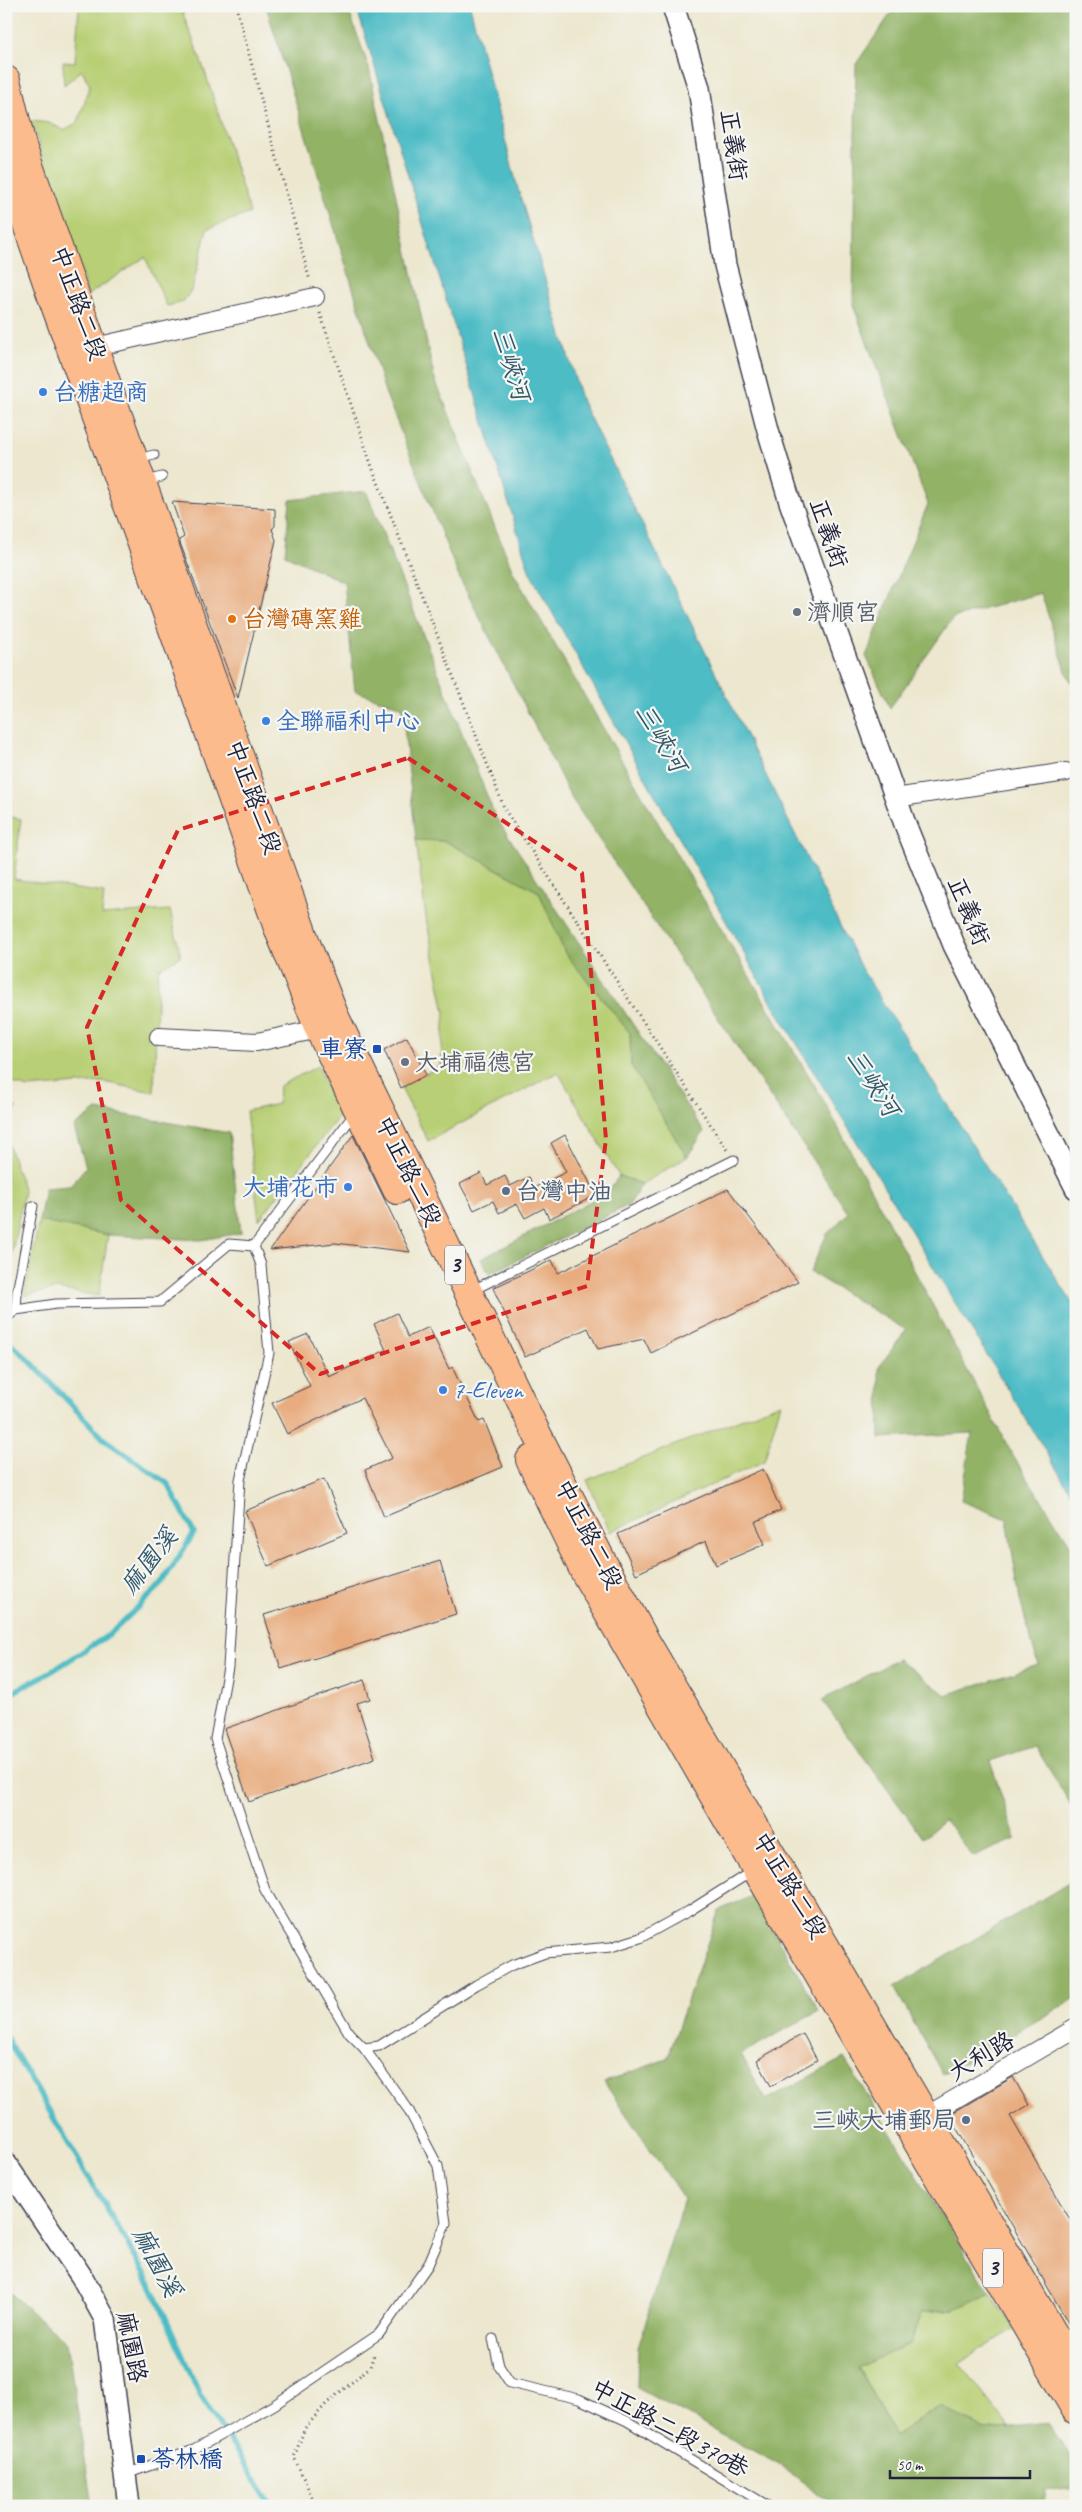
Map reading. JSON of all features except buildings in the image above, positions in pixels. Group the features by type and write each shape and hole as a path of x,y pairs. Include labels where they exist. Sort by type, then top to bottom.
{"main road":[{"name":"中正路二段","path":"6,80 22,146 95,347 148,468 306,943 335,1018 533,1426 645,1640 918,2121 1076,2410"},
{"name":"中正路二段","path":"6,164 51,294 176,635 278,928 319,1029 585,1573 756,1869 918,2121 1068,2336 1076,2372"}],"street":[{"name":"正義街","path":"673,6 699,88 725,265 768,430 790,502 895,798 954,946 1076,1188"},
{"path":"95,347 315,297"},
{"path":"895,798 1066,772"},
{"path":"159,1038 257,1042 319,1029"},
{"name":"大利路","path":"918,2121 1076,2028"},
{"name":"麻園路","path":"6,2164 82,2277 105,2319 129,2506"}],"lane":[{"path":"254,1246 358,1109"},
{"path":"468,1292 734,1160"},
{"path":"16,1310 16,1293 33,1206"},
{"path":"6,1318 16,1310 56,1304 160,1302 229,1244 254,1246"},
{"path":"125,2474 194,2450 274,2405 379,2334 428,2265 446,2223 438,2166 408,2109 364,2048 349,2033 265,1890 215,1740 228,1667 240,1480 269,1353 261,1265 254,1246"},
{"path":"364,2048 379,2046 476,1985 512,1965 545,1953 611,1947 640,1938 756,1869"},
{"name":"中正路二段370巷","path":"493,2339 498,2366 510,2382 579,2399 627,2421 768,2506"}],"path":[{"path":"236,6 315,297 372,467 505,810 734,1160"},
{"path":"316,2506 294,2457 305,2428 327,2403 370,2367 379,2334"}],"highlighted area":[{"path":"408,758 582,873 606,1139 587,1286 320,1374 121,1200 87,1027 178,830"}],"green space":[{"path":"79,6 180,6 204,69 250,213 207,229 192,289 183,302 167,306 145,257 88,295 31,121 49,123 64,130 78,122 90,86 82,70 64,85 63,62 75,62"},
{"path":"266,6 347,6 369,68 434,377 514,574 661,828 825,1103 1013,1456 1076,1553 1076,1813 1035,1746 990,1761 1016,1839 973,1857 945,1820 923,1838 822,1700 898,1659 946,1695 1038,1665 1020,1600 1007,1519 961,1501 972,1433 880,1438 879,1367 906,1330 810,1272 827,1234 848,1213 572,799 459,577 385,392"},
{"path":"896,6 1076,6 1076,691 1067,674 1041,593 953,618 890,708 866,656 928,504 853,305 856,64"},
{"path":"366,491 495,816 704,1132 687,1157 631,1065 630,1033 565,953 539,892 445,841 416,840 402,707 355,691 344,582 285,555 290,500"},
{"path":"6,816 21,819 14,879 104,893 102,915 170,910 181,956 158,969 154,1092 103,1082 28,1088 6,1081"},
{"path":"416,840 445,841 539,892 565,953 630,1033 631,1065 687,1157 642,1184 619,1176 558,1072 428,1141 401,1088 441,1065 445,1012 426,918"},
{"path":"318,1066 339,1116 259,1220 246,1111 278,1104 279,1086"},
{"path":"6,1104 16,1107 7,1140 24,1191 6,1284"},
{"path":"97,1110 229,1133 241,1233 201,1240 108,1235 39,1221 45,1188 70,1186 86,1167 74,1127"},
{"path":"619,1176 642,1184 629,1205 489,1274 481,1259 608,1192"},
{"path":"39,1221 108,1235 99,1296 56,1289 24,1296"},
{"path":"781,1403 764,1461 610,1532 587,1480"},
{"path":"1076,1879 1076,1998 943,2075 894,1987"},
{"path":"753,1896 819,2011 741,2054 766,2100 844,2058 990,2293 955,2309 921,2312 911,2343 858,2368 895,2436 940,2406 985,2430 1048,2423 1075,2463 1076,2487 1044,2491 1044,2506 837,2506 774,2462 637,2388 638,2347 684,2199 604,2082 667,2059 719,1910"},
{"path":"6,2289 67,2343 92,2506 6,2506"},
{"path":"990,2293 1014,2329 959,2363 1009,2427 985,2430 940,2406 895,2436 858,2367 911,2343 921,2312 955,2309"}],"water":[{"name":"三峽河","path":"356,6 470,6 518,189 582,402 861,968 1076,1309 1076,1501 772,1003 530,573"}],"waterway":[{"name":"麻園溪","path":"6,1339 30,1361 104,1439 168,1484 194,1533 161,1585 110,1634 54,1670 6,1696"},
{"name":"麻園溪","path":"6,2037 151,2284 200,2395 272,2506"}],"place":[{"name":"台糖超商","path":"43,392"},
{"name":"濟順宮","path":"797,612"},
{"name":"台灣磚窯雞","path":"232,619"},
{"name":"全聯福利中心","path":"266,721"},
{"name":"車寮","path":"377,1049"},
{"name":"大埔福德宮","path":"405,1062"},
{"name":"大埔花市","path":"348,1187"},
{"name":"台灣中油","path":"506,1191"},
{"name":"7-Eleven","path":"443,1390"},
{"name":"三峽大埔郵局","path":"966,2120"},
{"name":"苓林橋","path":"141,2459"}]}
